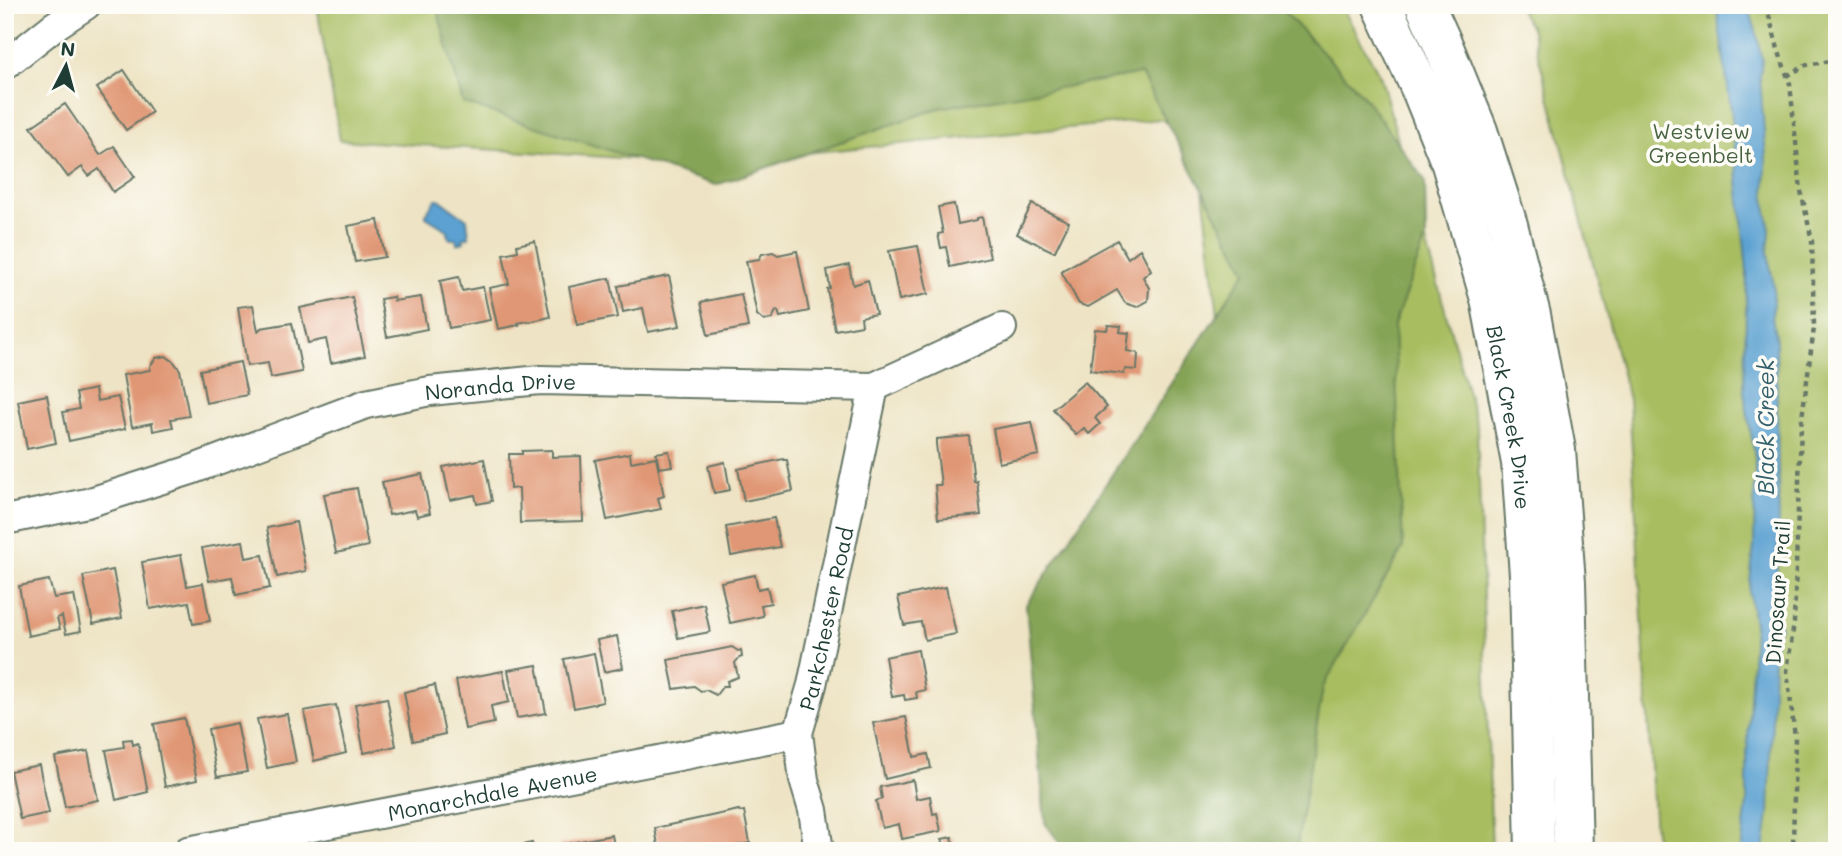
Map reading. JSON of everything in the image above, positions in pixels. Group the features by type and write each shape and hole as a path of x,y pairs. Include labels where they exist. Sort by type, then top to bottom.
{"main road":[{"name":"Black Creek Drive","path":"1382,5 1451,164 1490,299 1521,463 1529,575 1535,851"},
{"name":"Black Creek Drive","path":"1424,5 1478,131 1508,225 1531,315 1556,450 1566,582 1573,851"}],"street":[{"path":"5,65 86,5"},
{"name":"Noranda Drive","path":"5,520 87,503 191,470 366,404 430,391 541,380 874,387 1002,328"},
{"name":"Parkchester Road","path":"819,851 813,810 804,780 798,733 812,685 874,387"},
{"name":"Monarchdale Avenue","path":"188,851 798,733"}],"path":[{"name":"Dinosaur Trail","path":"1766,5 1790,85 1801,191 1812,241 1814,328 1801,425 1794,623 1787,671 1795,737 1793,851"},
{"path":"1787,76 1806,65 1837,60"}],"green space":[{"path":"323,5 1341,5 1381,78 1477,426 1492,851 1147,851 1238,482 1198,148 1161,119 700,163 340,140 318,13"},
{"path":"436,5 1278,5 1362,94 1425,181 1426,238 1394,325 1403,548 1323,687 1296,851 1066,851 1045,823 1026,605 1246,271 1141,74 939,108 716,185 463,103"},
{"name":"Westview Greenbelt","path":"1517,5 1837,5 1837,851 1656,851 1629,400 1531,28"}],"water":[{"name":"Black Creek","path":"1716,5 1748,5 1762,60 1760,77 1766,158 1765,197 1770,231 1768,253 1774,288 1772,316 1776,341 1779,523 1775,618 1781,626 1776,633 1774,659 1769,814 1764,851 1741,851 1747,803 1754,625 1749,590 1754,546 1755,457 1744,392 1747,271 1731,109"},
{"path":"436,199 467,219 469,237 463,238 464,242 457,244 456,239 450,239 447,230 426,217"}],"building":[{"path":"124,70 152,112 126,130 97,88"},
{"path":"65,104 100,155 114,146 135,177 113,192 99,169 89,176 82,167 68,177 31,127"},
{"path":"954,204 958,224 982,217 990,258 950,267 946,247 941,248 938,234 943,233 938,207"},
{"path":"1032,204 1069,222 1055,251 1017,234"},
{"path":"378,220 385,257 355,262 348,226"},
{"path":"1117,240 1128,258 1140,249 1151,270 1143,277 1149,288 1148,301 1137,307 1125,303 1117,290 1088,307 1079,304 1061,271"},
{"path":"535,241 550,317 498,329 489,288 509,284 503,254 518,251 517,245"},
{"path":"918,246 928,294 899,300 889,251"},
{"path":"797,251 809,311 780,317 776,311 772,319 764,321 757,315 746,261 759,259 762,254 773,252 778,255"},
{"path":"849,265 853,285 868,280 876,314 861,317 862,325 835,330 827,289 830,288 827,270"},
{"path":"669,276 680,326 648,332 643,308 623,312 618,286"},
{"path":"459,277 462,291 483,287 490,320 449,328 440,281"},
{"path":"610,278 618,317 577,325 569,287"},
{"path":"741,294 748,327 708,335 701,302"},
{"path":"352,297 365,356 331,363 326,339 308,343 300,308"},
{"path":"393,297 394,301 421,297 427,329 387,337 380,299"},
{"path":"253,305 258,331 261,328 292,323 302,372 271,378 268,363 247,366 238,307"},
{"path":"1108,325 1121,326 1120,332 1129,333 1127,351 1138,353 1137,370 1125,369 1124,374 1090,370 1095,329 1107,330"},
{"path":"166,356 180,370 189,416 171,419 173,427 153,431 152,423 132,427 123,375 150,370 156,358"},
{"path":"240,362 247,395 206,403 200,370"},
{"path":"1085,382 1107,407 1095,418 1100,424 1089,434 1084,428 1076,435 1053,409"},
{"path":"95,389 97,401 118,397 125,429 69,441 63,412 79,409 76,393"},
{"path":"47,395 56,443 27,449 18,401"},
{"path":"1032,422 1039,455 999,463 993,429"},
{"path":"969,436 981,515 938,519 935,485 941,485 937,439"},
{"path":"552,450 552,457 581,456 583,521 520,523 519,488 510,489 509,454"},
{"path":"669,451 672,466 659,468 656,453"},
{"path":"630,453 631,462 656,457 664,496 658,498 661,509 607,520 595,460"},
{"path":"484,459 492,501 477,504 475,495 450,500 443,467"},
{"path":"787,460 793,491 744,501 738,469"},
{"path":"725,462 730,490 714,493 708,466"},
{"path":"422,474 430,513 417,516 415,510 389,515 382,482"},
{"path":"357,488 368,546 336,553 324,494"},
{"path":"774,518 780,547 731,556 726,527"},
{"path":"296,522 306,571 277,577 267,528"},
{"path":"243,541 246,558 263,555 270,588 236,595 232,577 209,581 202,548"},
{"path":"181,555 187,586 203,583 210,621 193,624 189,602 150,609 142,562"},
{"path":"113,570 122,618 93,624 83,576"},
{"path":"755,575 758,589 767,587 771,603 761,605 763,616 730,623 721,582"},
{"path":"49,580 54,598 74,595 81,631 66,634 62,616 57,618 60,629 28,636 19,586"},
{"path":"946,587 956,634 925,640 921,622 904,625 898,597"},
{"path":"704,604 710,632 678,638 672,611"},
{"path":"617,636 623,668 604,672 597,640"},
{"path":"732,647 741,650 742,657 735,663 738,677 727,681 728,686 723,686 716,695 694,686 674,689 668,660"},
{"path":"918,650 925,690 916,692 917,698 905,700 904,695 892,697 885,657"},
{"path":"594,653 603,702 574,708 564,659"},
{"path":"537,665 546,713 517,718 508,670"},
{"path":"503,671 509,702 491,706 494,723 465,729 456,680"},
{"path":"435,685 445,734 413,741 404,692"},
{"path":"387,698 396,746 364,753 355,704"},
{"path":"336,705 346,753 314,761 304,711"},
{"path":"287,714 296,762 267,768 257,719"},
{"path":"906,717 914,757 928,754 931,768 885,779 873,723"},
{"path":"184,718 197,780 165,787 154,724"},
{"path":"237,723 247,772 217,777 208,729"},
{"path":"132,739 133,745 138,743 148,792 116,800 106,750 124,747 123,740"},
{"path":"88,751 98,800 65,807 55,757"},
{"path":"39,765 49,813 20,819 10,771"},
{"path":"913,780 916,799 930,796 933,814 937,813 941,831 902,839 899,824 882,828 876,801 882,799 880,787"},
{"path":"744,811 750,843 708,851 659,851 655,828"},
{"path":"612,835 615,851 560,851 559,845"},
{"path":"952,837 955,851 920,851 944,845 942,839"},
{"path":"532,843 534,851 518,851 517,846"}]}
